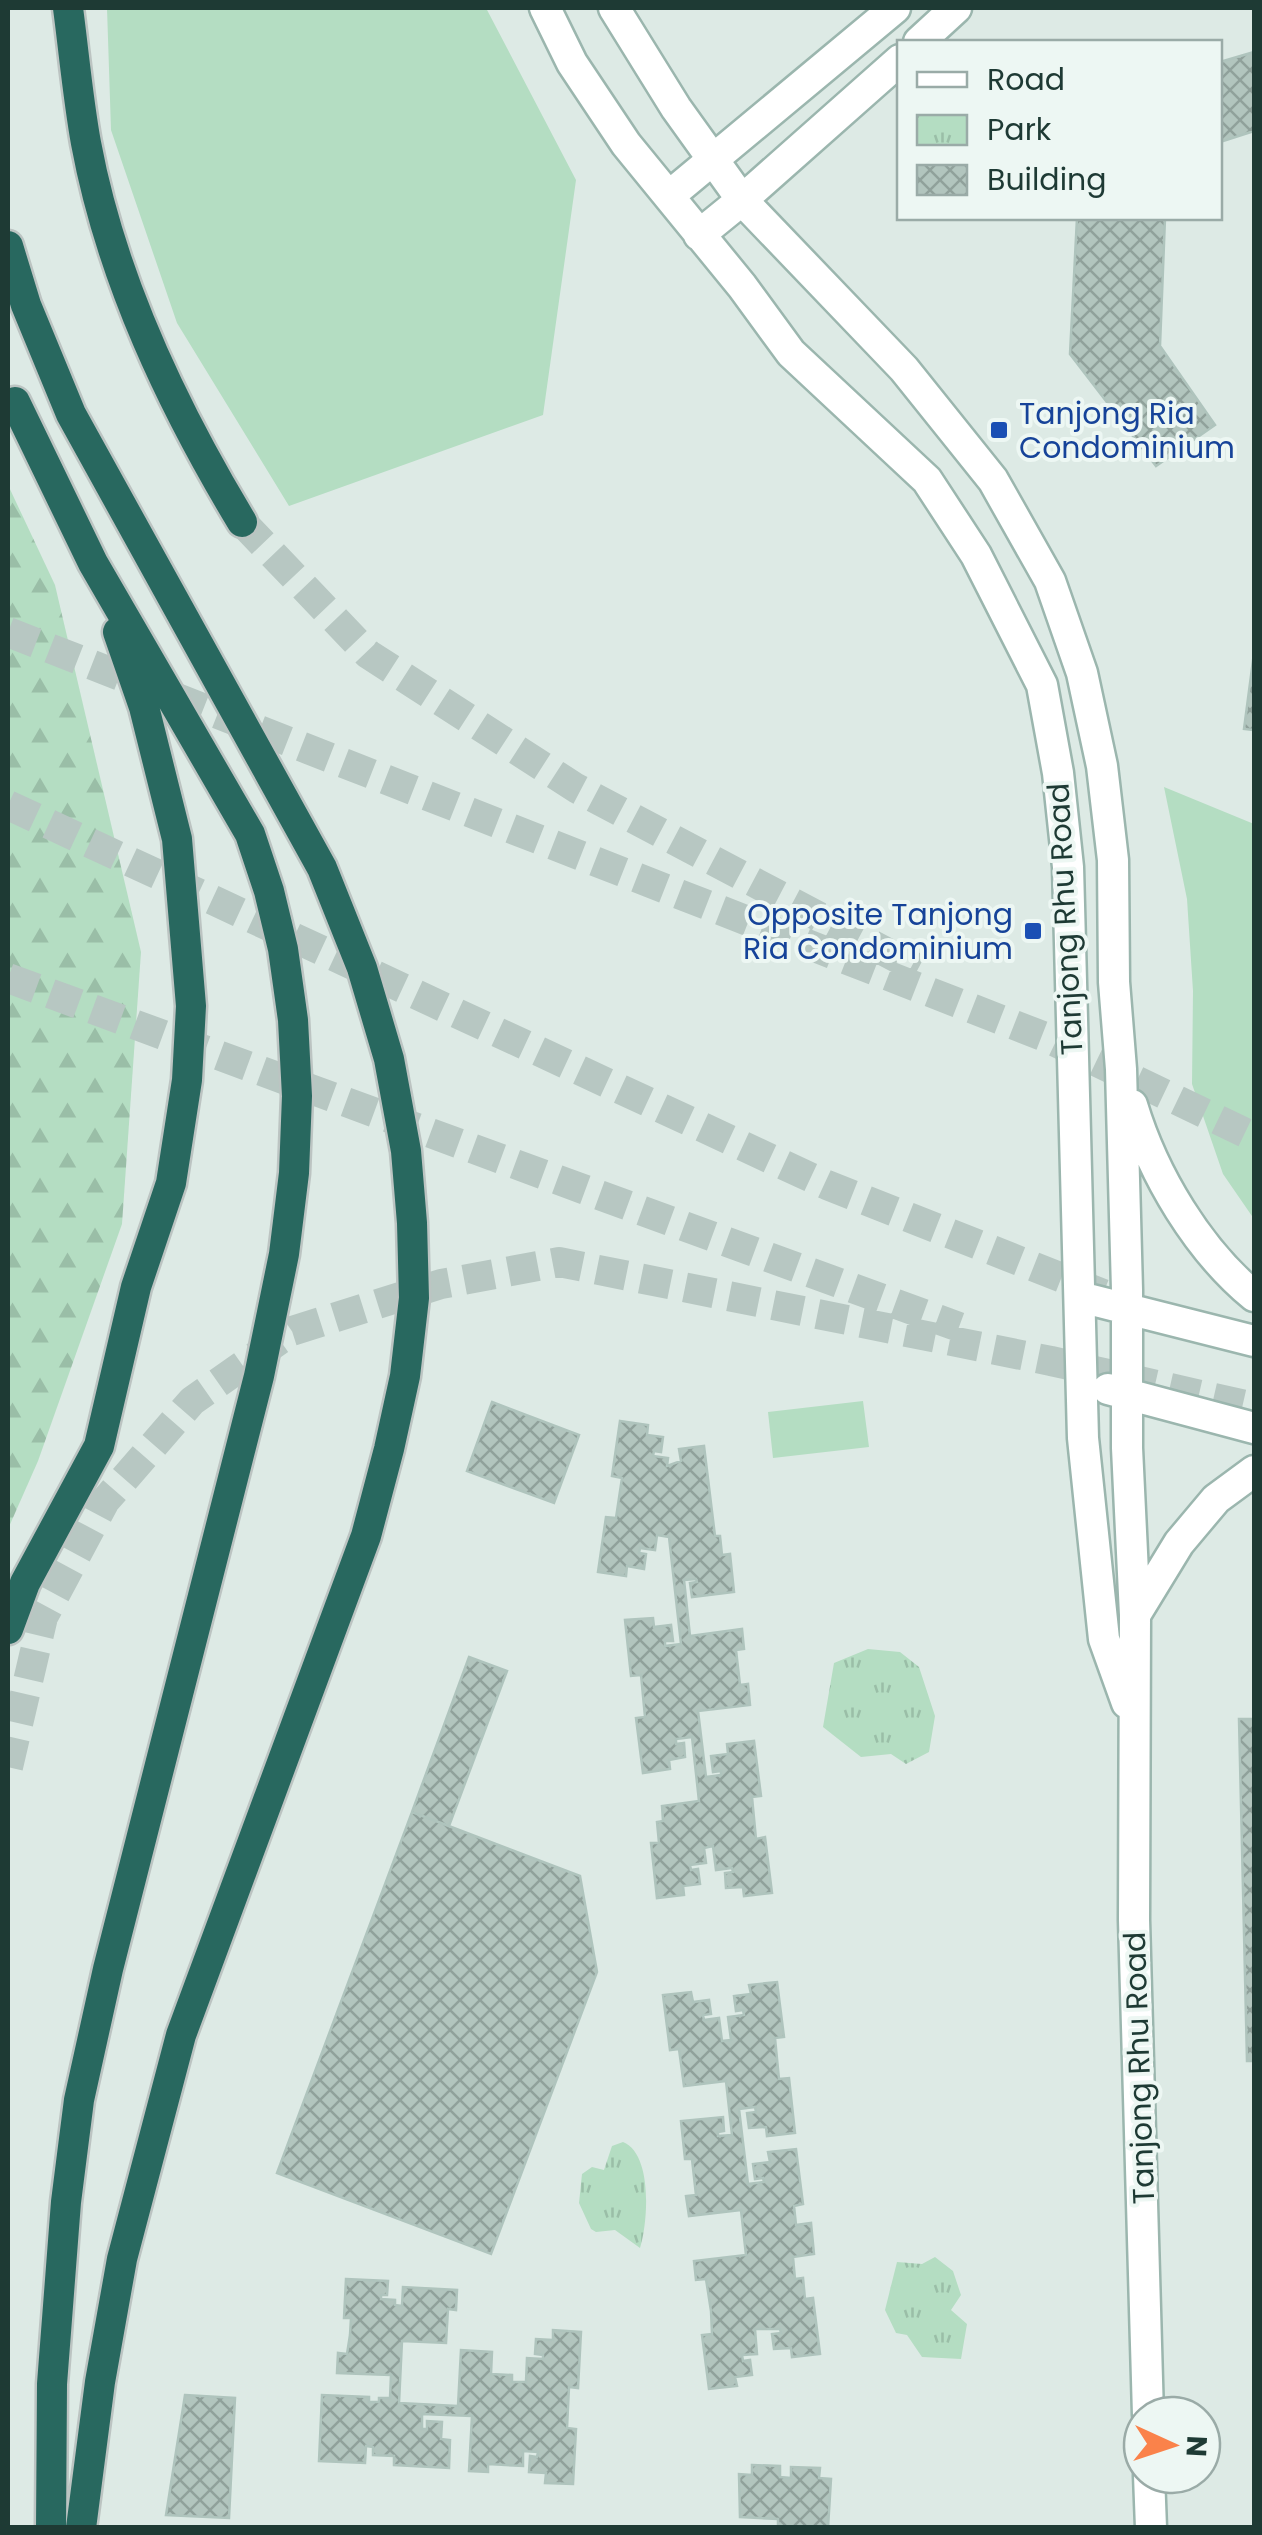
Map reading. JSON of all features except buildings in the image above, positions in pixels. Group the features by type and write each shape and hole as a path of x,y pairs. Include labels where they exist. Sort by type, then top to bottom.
{"highway":[{"path":"68,8 86,145 109,233 165,380 208,466 242,522"},
{"path":"8,246 26,305 71,414 322,868 362,968 388,1058 406,1151 412,1224 414,1298 405,1376 390,1449 366,1536 181,2035 122,2259 100,2382 81,2528"},
{"path":"15,402 93,563 250,834 283,949 294,1020 297,1096 286,1238 262,1359 108,1969 80,2100 66,2202 52,2384 50,2528"},
{"path":"8,1629 25,1583 99,1446 136,1287 171,1183 187,1080 190,1006 176,839 144,707 93,563"}],"street":[{"name":"Tanjong Rhu Road","path":"545,8 572,63 626,144 792,353 927,480 976,556 1042,685 1058,773 1068,867 1080,1384 1104,1639 1134,1720"},
{"name":"Tanjong Rhu Road","path":"614,8 676,108 742,200 904,369 993,480 1050,582 1082,673 1102,766 1113,860 1127,1309 1125,1392 1135,1615 1134,1920 1147,2395"},
{"path":"670,196 895,8"},
{"path":"921,40 956,8"},
{"path":"698,234 897,63"},
{"name":"Tanjong Rhu Road","path":"786,159 774,196 774,217 788,248"},
{"path":"1120,1069 1140,1134 1190,1226 1254,1296"},
{"path":"1080,1297 1254,1341"},
{"path":"1080,1384 1125,1392 1254,1428"},
{"path":"1135,1615 1179,1542 1216,1499 1254,1471"},
{"path":"1150,2495 1150,2528"}],"green space":[{"path":"107,8 486,8 576,180 543,415 289,506 177,323 111,130"},
{"path":"8,485 55,585 141,952 122,1224 38,1461 8,1529"},
{"path":"1164,787 1254,824 1254,1219 1223,1174 1192,1084 1193,991 1187,899"},
{"path":"863,1401 869,1447 773,1458 768,1412"},
{"path":"868,1649 900,1652 919,1667 935,1716 929,1752 906,1764 891,1754 861,1757 823,1727 834,1663"},
{"path":"623,2142 633,2149 644,2174 646,2207 640,2248 615,2230 591,2229 579,2203 582,2174 592,2167 604,2170 612,2146"},
{"path":"935,2257 953,2271 961,2295 951,2310 967,2324 961,2359 922,2357 907,2335 896,2333 885,2310 897,2262 922,2264"}],"tunnel":[{"path":"242,522 368,654 576,788 918,969"},
{"path":"8,632 1045,1037 1254,1137"},
{"path":"8,805 827,1185 1103,1294"},
{"path":"8,978 959,1327"},
{"path":"8,1767 43,1617 105,1501 192,1401 292,1331 441,1284 559,1262 1051,1361 1254,1407"}],"place":[{"name":"Tanjong Ria Condominium","path":"999,430"},
{"name":"Opposite Tanjong Ria Condominium","path":"1033,931"}]}
